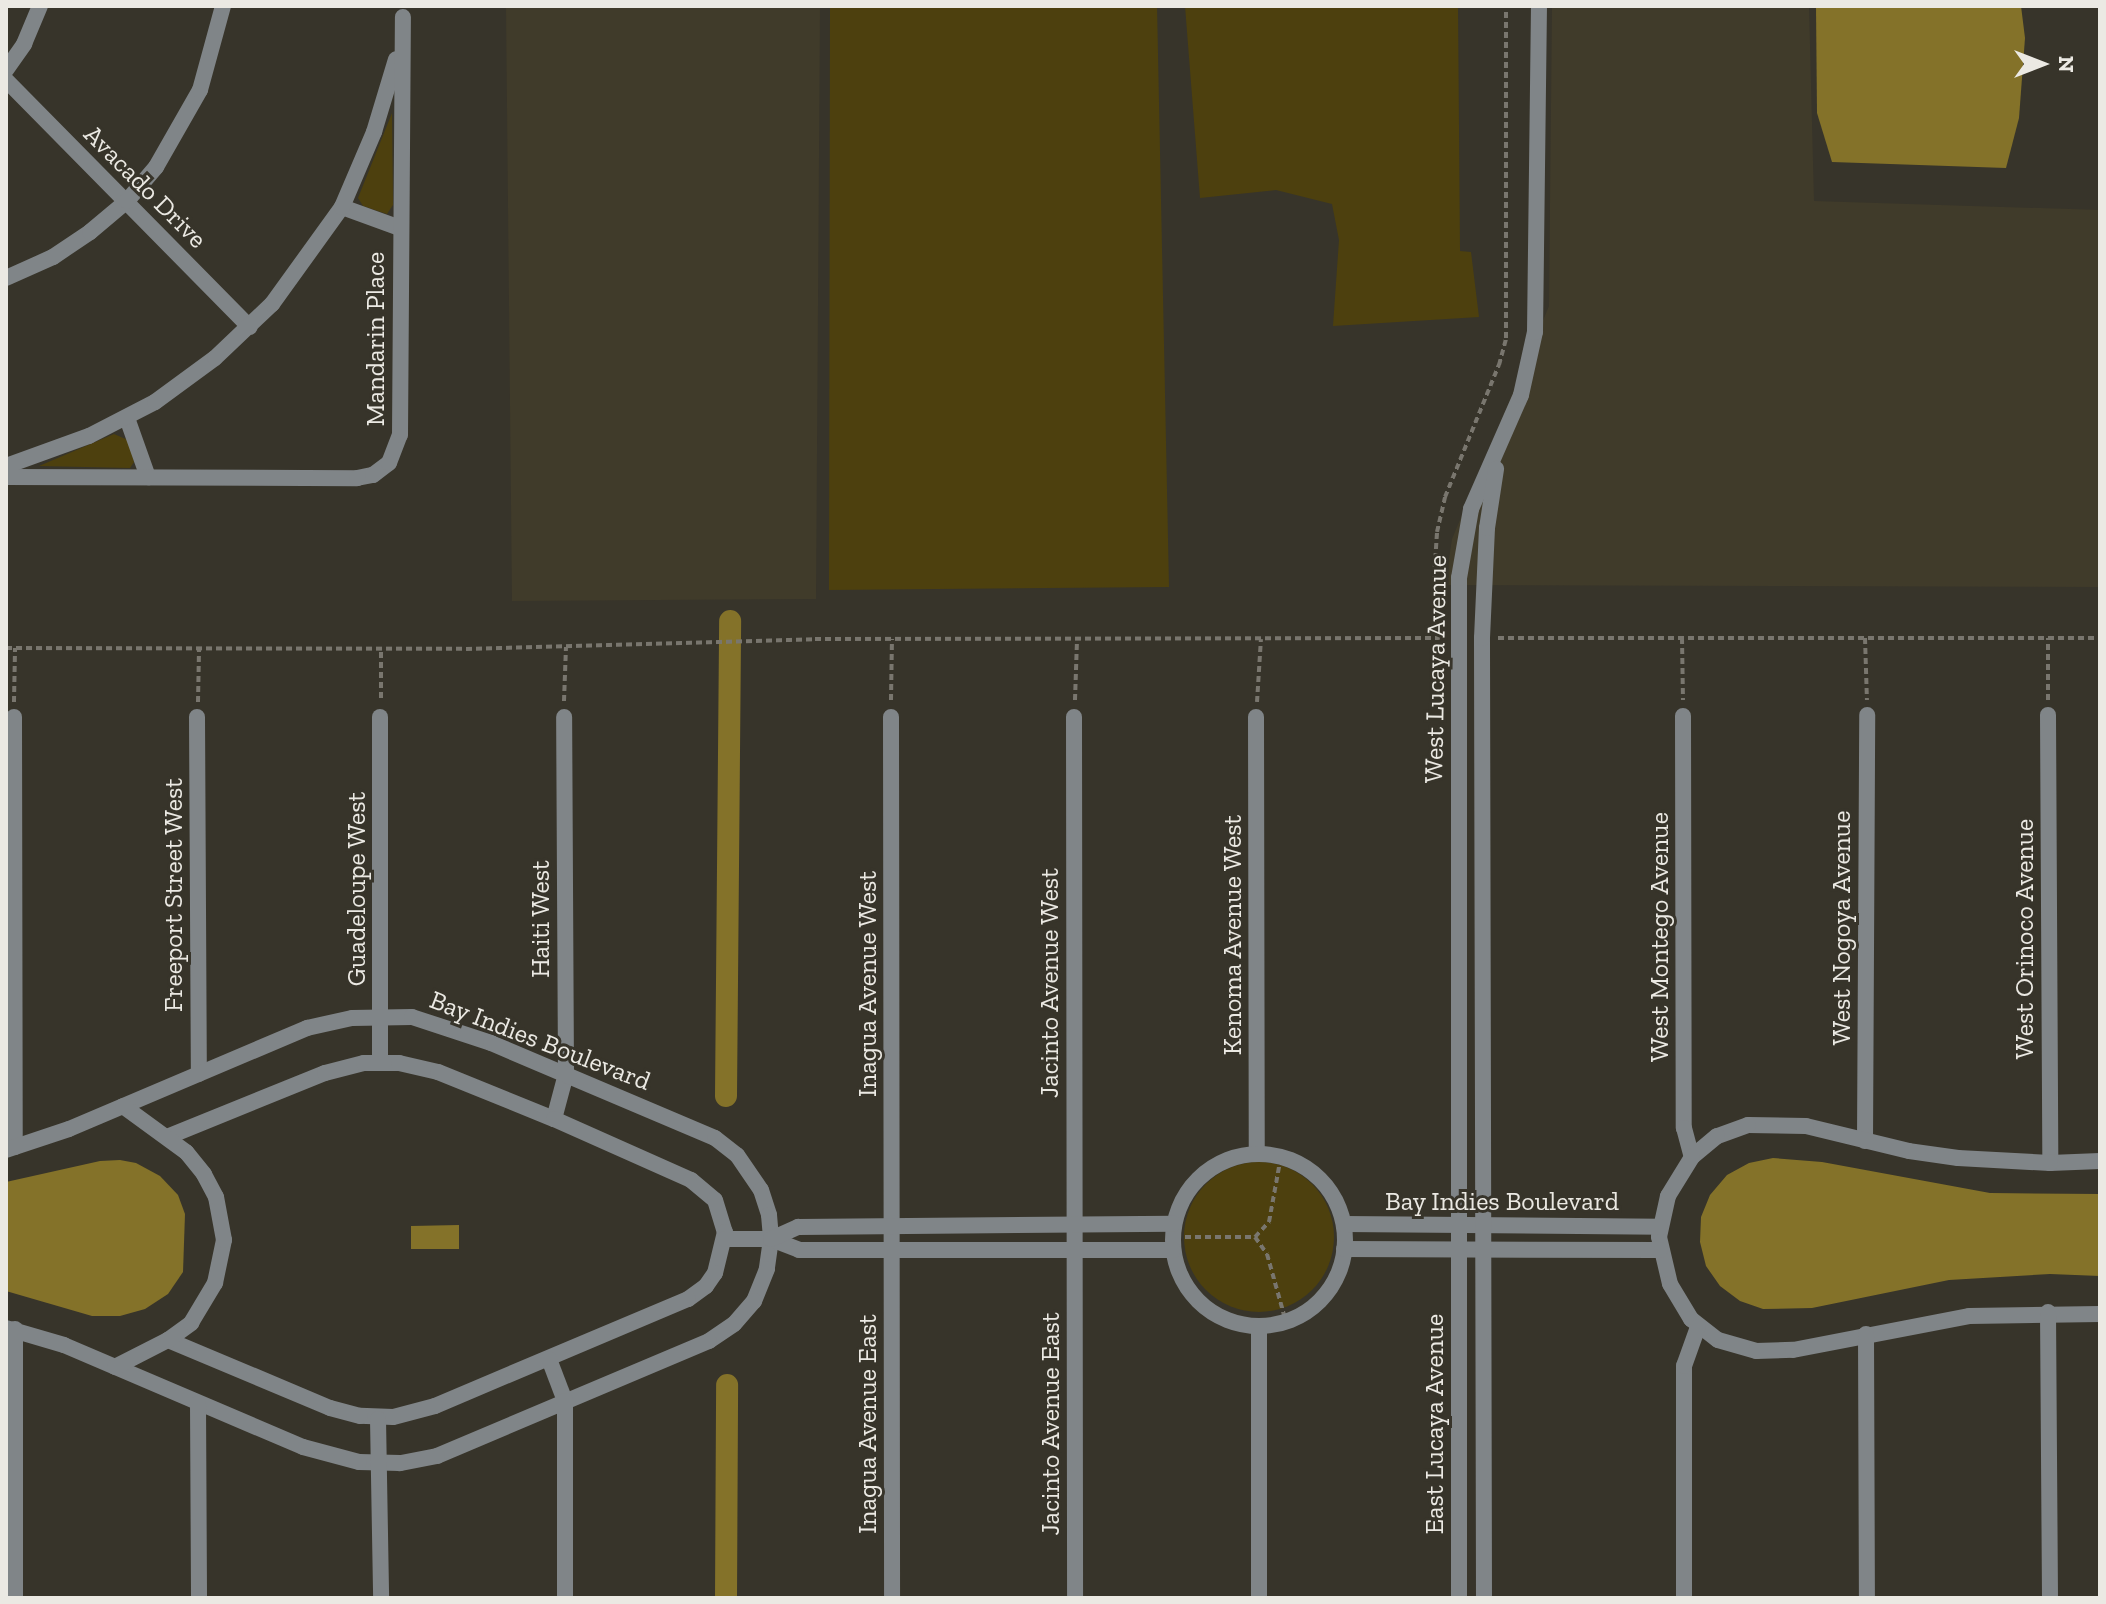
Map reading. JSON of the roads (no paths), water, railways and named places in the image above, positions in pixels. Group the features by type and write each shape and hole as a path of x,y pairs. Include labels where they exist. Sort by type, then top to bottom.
{"street":[{"path":"6,70 24,44 40,6"},
{"path":"6,278 73,244 127,201 156,167 191,110 208,70 223,6"},
{"name":"West Lucaya Avenue","path":"1459,1250 1458,822 1451,610 1471,509 1525,383 1535,332 1539,6"},
{"path":"6,466 64,447 127,418 193,375 250,327 292,281 342,207 385,101 403,12"},
{"name":"Mandarin Place","path":"6,477 357,478 384,468 396,452 400,435 403,12"},
{"name":"Avacado Drive","path":"6,80 250,327"},
{"path":"342,207 400,228"},
{"path":"127,418 148,477"},
{"path":"1484,1598 1482,611 1487,528 1500,444"},
{"path":"1451,610 1482,611"},
{"name":"West Nogoya Avenue","path":"1865,1141 1867,715"},
{"name":"West Orinoco Avenue","path":"2048,715 2050,1163"},
{"name":"West Montego Avenue","path":"1683,716 1684,1128 1692,1157"},
{"path":"10,1148 14,717"},
{"name":"Freeport Street West","path":"197,717 199,1074"},
{"name":"Guadeloupe West","path":"380,717 380,1061"},
{"name":"Haiti West","path":"554,1119 566,1074 564,717"},
{"name":"Inagua Avenue West","path":"891,717 892,1251"},
{"name":"Jacinto Avenue West","path":"1074,717 1074,1249"},
{"name":"Kenoma Avenue West","path":"1256,717 1257,1153"},
{"path":"1458,822 1482,821"},
{"name":"Bay Indies Boulevard","path":"10,1148 123,1106 307,1028 381,1016 412,1017 442,1024 566,1074 705,1133 725,1145 746,1166 761,1190 768,1206 771,1239 763,1283 746,1311 727,1330 699,1345 437,1456 380,1464 338,1458 303,1447 64,1345 11,1328"},
{"path":"1458,1028 1483,1028"},
{"path":"167,1137 325,1073 380,1061 438,1072 554,1119 698,1184 718,1206 725,1239 715,1273 695,1295 435,1406 378,1419 330,1408 168,1340"},
{"path":"115,1367 168,1340 191,1323 204,1307 218,1274 224,1240 221,1214 210,1185 186,1152 123,1106"},
{"path":"2100,1161 2050,1163 1958,1158 1865,1141 1806,1126 1765,1123 1738,1127 1717,1136 1692,1157 1675,1181 1660,1227 1660,1250 1676,1298 1698,1327 1729,1345 1776,1352 1969,1316 2048,1312 2100,1314"},
{"path":"1257,1153 1281,1156 1304,1165 1322,1181 1336,1201 1344,1224 1344,1249 1330,1289 1316,1304 1286,1322 1259,1327 1234,1323 1211,1313 1186,1285 1173,1237 1189,1188 1203,1173 1219,1162 1257,1153"},
{"name":"Bay Indies Boulevard","path":"1344,1224 1660,1227"},
{"path":"771,1239 798,1227 892,1225 1074,1226 1173,1237"},
{"path":"725,1239 771,1239 799,1250 892,1251 1074,1249 1173,1237"},
{"name":"Jacinto Avenue East","path":"1074,1249 1075,1598"},
{"name":"Bay Indies Boulevard","path":"1344,1249 1660,1250"},
{"name":"East Lucaya Avenue","path":"1459,1250 1459,1598"},
{"name":"Inagua Avenue East","path":"892,1251 892,1598"},
{"path":"2048,1312 2050,1598"},
{"path":"1259,1327 1259,1598"},
{"path":"1684,1598 1684,1366 1698,1327"},
{"path":"11,1328 15,1598"},
{"path":"1866,1334 1867,1598"},
{"path":"549,1359 565,1401 565,1598"},
{"path":"198,1404 199,1598"},
{"path":"1459,1407 1483,1407"},
{"path":"378,1419 381,1598"},
{"path":"1459,1575 1484,1575"}],"waterway":[{"path":"726,1096 730,621"},
{"path":"726,1598 727,1385"}]}
